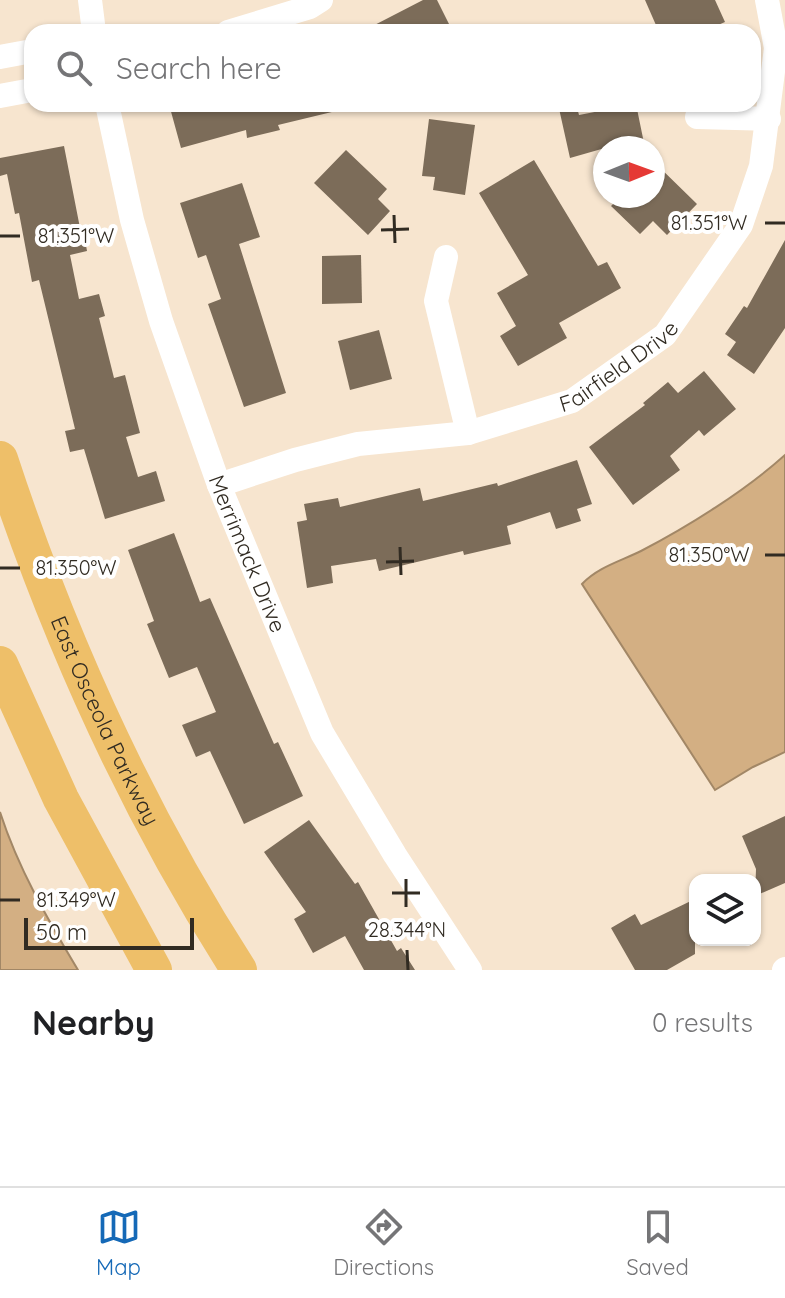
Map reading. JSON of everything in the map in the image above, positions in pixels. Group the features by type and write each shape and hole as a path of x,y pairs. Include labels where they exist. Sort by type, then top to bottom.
{"main road":[{"name":"East Osceola Parkway","path":"0,459 69,644 101,714 165,843 239,970"},
{"path":"0,664 61,799 154,970"}],"street":[{"path":"90,0 93,24"},
{"path":"254,24 310,7 321,0"},
{"name":"Fairfield Drive","path":"219,485 295,460 358,444 468,433 572,401 665,335 741,225 761,166 776,48 767,0"},
{"path":"0,57 24,52"},
{"path":"0,96 24,92"},
{"name":"Merrimack Drive","path":"109,112 132,220 161,321 219,485 322,733 395,855 470,970"},
{"path":"697,117 769,119"},
{"path":"446,257 436,301 468,433"}],"shaded area":[{"path":"785,455 785,752 715,790 582,584 602,569 641,551 735,495"},
{"path":"0,812 25,873 78,970 0,970"}],"building":[{"path":"423,0 437,0 449,24 376,24"},
{"path":"645,0 715,0 725,22 720,24 656,24"},
{"path":"171,112 332,112 278,125 280,130 247,138 246,130 181,148"},
{"path":"560,112 578,112 579,115 638,112 643,136 593,136 593,151 570,158"},
{"path":"429,119 475,125 465,195 433,190 435,177 422,176"},
{"path":"64,146 87,251 70,255 79,299 99,294 105,316 99,318 114,378 125,375 140,433 126,437 138,477 156,471 165,501 105,519 84,449 70,452 65,431 75,429 39,280 32,282 19,213 15,214 7,174 0,176 0,158"},
{"path":"346,150 387,189 378,199 390,211 368,235 314,183"},
{"path":"534,160 598,266 607,262 621,288 559,323 567,338 518,366 500,336 516,326 497,293 528,275 479,193"},
{"path":"665,173 697,204 667,235 653,221 640,234 613,208 665,208"},
{"path":"242,183 260,237 239,244 286,393 244,407 208,304 221,299 206,255 198,258 180,203"},
{"path":"785,240 785,328 754,374 727,355 736,342 725,334 744,306 747,308"},
{"path":"361,255 362,303 322,304 322,256"},
{"path":"379,330 392,379 350,390 338,341"},
{"path":"704,371 736,409 704,436 699,430 670,456 680,470 633,505 589,447 645,405 643,403 668,382 678,393"},
{"path":"577,460 592,504 577,509 581,521 556,529 550,512 507,526 511,544 464,555 463,551 379,571 376,559 331,566 333,583 307,588 297,522 307,520 304,504 338,498 340,507 420,488 423,501 497,483 498,486"},
{"path":"174,533 200,602 210,598 274,744 278,742 303,796 244,824 210,751 196,757 182,725 216,712 197,667 169,678 147,624 154,621 128,550"},
{"path":"785,816 785,883 761,893 761,874 756,874 742,836"},
{"path":"309,820 355,884 358,882 397,951 401,948 415,970 364,970 345,936 313,953 294,919 306,912 264,852"},
{"path":"689,902 689,946 695,946 695,954 667,970 635,970 611,928 635,914 641,925"}]}
